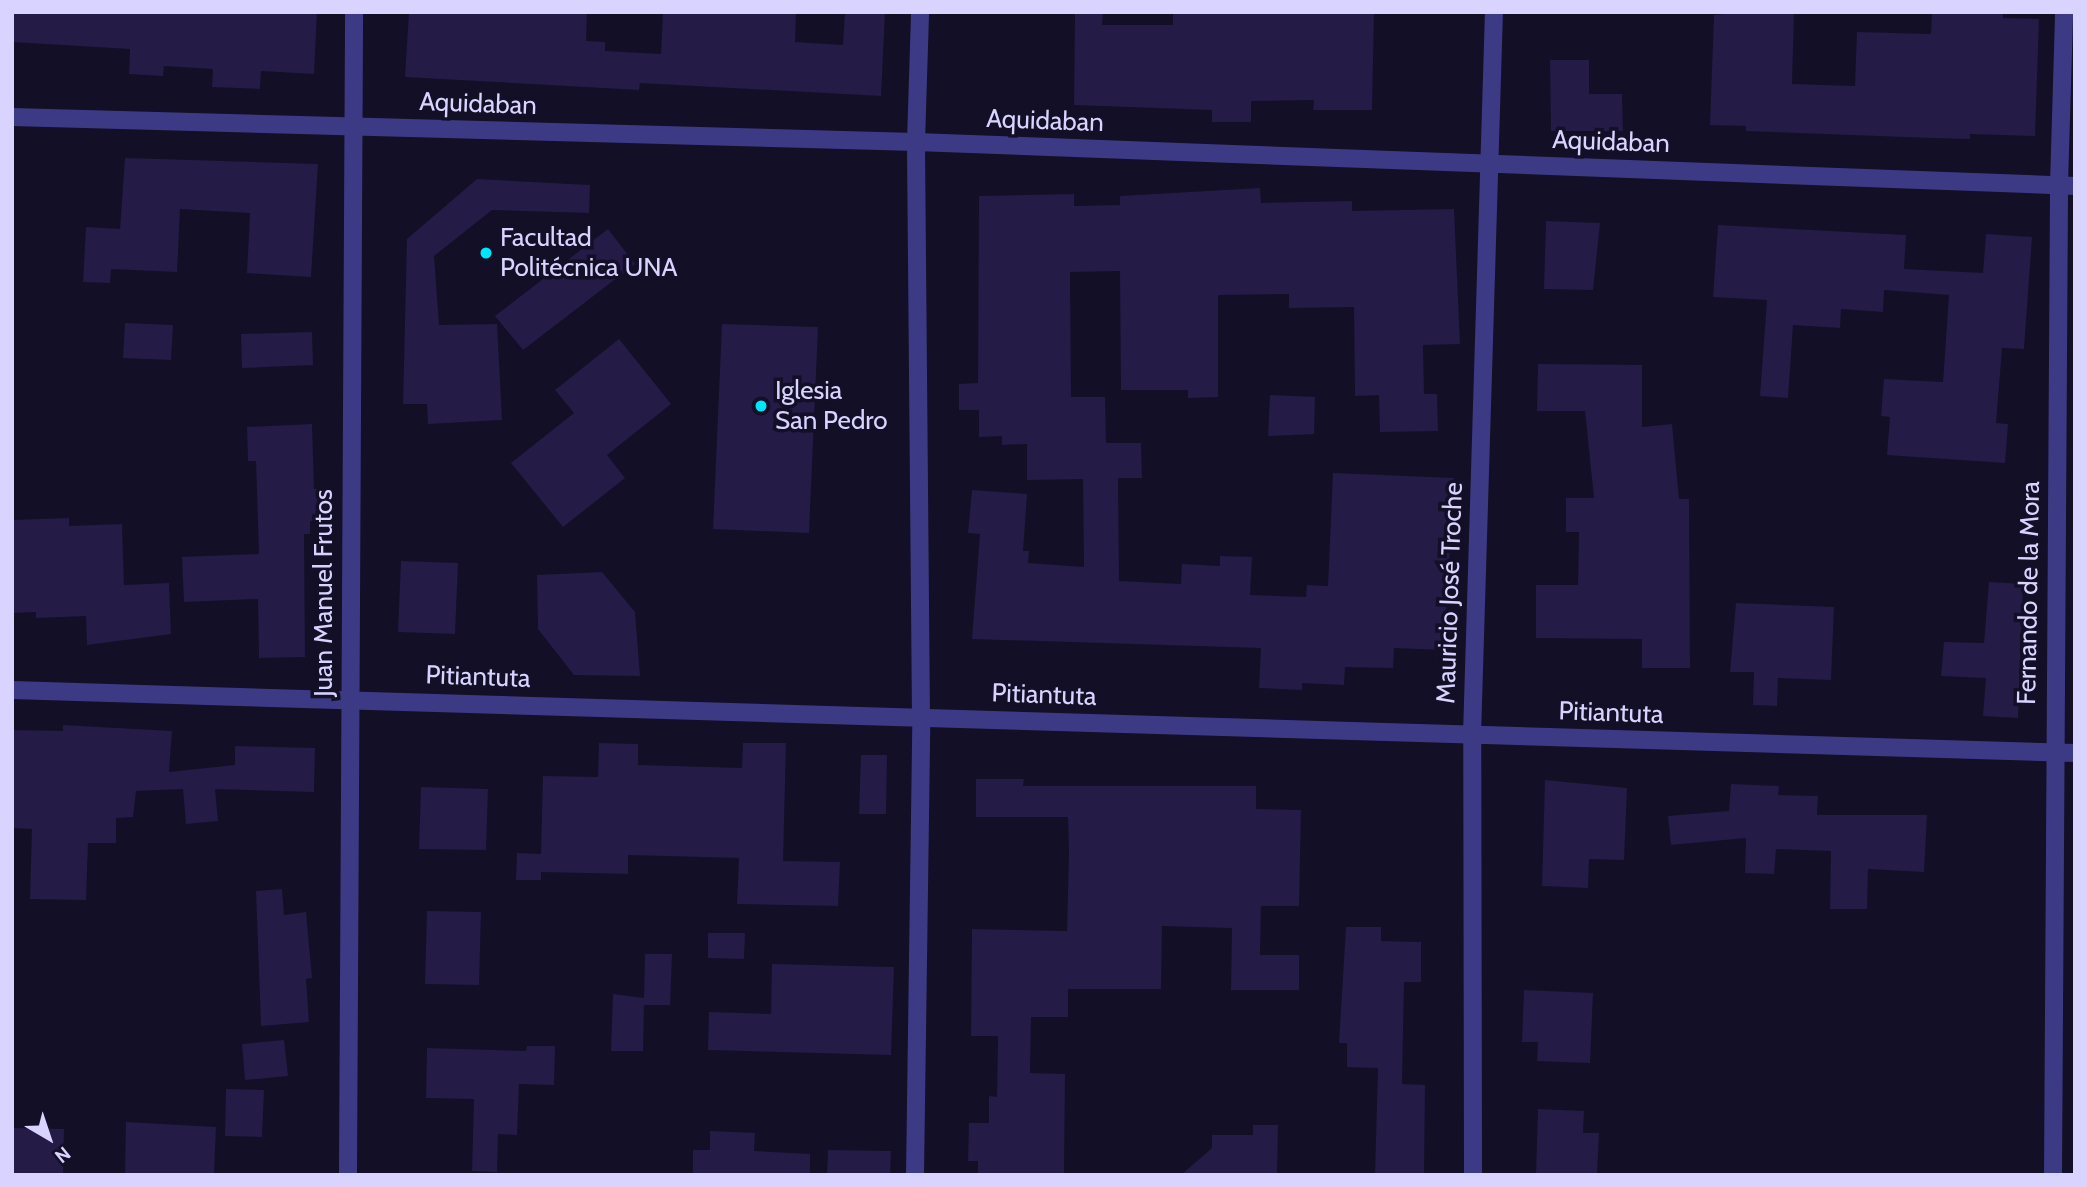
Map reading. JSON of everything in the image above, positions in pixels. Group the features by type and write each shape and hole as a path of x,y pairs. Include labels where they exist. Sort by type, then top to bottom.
{"street":[{"name":"Juan Manuel Frutos","path":"348,1175 354,12"},
{"path":"915,1175 921,718 916,142 920,12"},
{"name":"Mauricio José Troche","path":"1473,1175 1472,735 1494,12"},
{"name":"Fernando de la Mora","path":"2053,1175 2054,752 2067,186 2064,12"},
{"name":"Aquidaban","path":"12,117 916,142 2067,186"},
{"name":"Pitiantuta","path":"12,690 2075,753"}],"building":[{"path":"12,12 317,12 314,74 261,71 260,89 212,87 213,69 164,66 163,76 129,74 130,49 12,42"},
{"path":"409,12 587,12 586,41 605,42 605,51 661,54 663,12 796,12 795,42 843,45 845,12 885,12 881,96 640,83 639,90 405,77"},
{"path":"1075,12 1103,12 1102,25 1173,25 1173,12 1374,12 1372,110 1313,110 1314,100 1251,101 1251,122 1212,122 1212,110 1074,105"},
{"path":"1794,12 1792,84 1855,86 1857,32 1931,34 1932,12 2003,12 2003,18 2039,19 2035,136 1970,134 1970,139 1931,138 1746,131 1746,126 1710,125 1714,15"},
{"path":"1550,60 1589,60 1589,94 1622,94 1623,131 1551,131"},
{"path":"125,158 318,164 311,277 247,273 250,213 180,209 177,272 111,269 110,283 83,282 86,227 120,229"},
{"path":"477,179 590,185 589,213 492,210 434,256 439,325 497,324 502,420 428,424 427,404 403,404 407,239"},
{"path":"1260,188 1261,203 1352,201 1352,211 1454,209 1460,344 1423,345 1424,394 1437,394 1438,431 1380,432 1379,395 1355,396 1354,307 1289,308 1289,294 1218,295 1218,397 1188,398 1188,390 1121,390 1120,271 1070,272 1071,397 1105,397 1106,443 1141,443 1142,478 1118,478 1119,581 1181,584 1182,564 1220,566 1220,556 1252,557 1250,595 1306,597 1307,585 1328,586 1333,473 1454,478 1444,650 1394,648 1393,668 1345,667 1344,685 1302,683 1302,690 1259,688 1261,648 972,639 980,534 968,533 972,490 1027,494 1023,551 1029,551 1028,563 1084,567 1083,479 1027,480 1027,444 1002,445 1002,436 979,437 979,410 959,410 959,384 978,383 979,196 1074,194 1074,206 1120,205 1120,196"},
{"path":"1546,221 1600,223 1593,290 1544,289"},
{"path":"1718,225 1906,235 1904,269 1983,273 1986,234 2032,237 2024,349 2002,348 1996,423 2008,424 2005,463 1887,455 1890,417 1881,416 1884,379 1943,382 1949,295 1884,290 1883,312 1841,309 1840,328 1793,325 1788,398 1760,396 1767,300 1713,297"},
{"path":"608,229 635,264 523,350 495,316"},
{"path":"125,323 173,325 171,360 123,358"},
{"path":"722,324 818,327 809,533 713,529"},
{"path":"312,332 313,365 242,368 241,334"},
{"path":"619,339 671,404 607,455 625,478 563,527 511,463 574,413 555,390"},
{"path":"1538,364 1642,365 1642,427 1672,424 1679,499 1689,499 1690,668 1642,668 1642,639 1536,638 1536,585 1578,585 1579,532 1566,532 1566,498 1594,498 1585,411 1537,411"},
{"path":"1270,395 1315,397 1314,434 1268,436"},
{"path":"312,424 314,489 333,488 334,520 310,521 310,534 304,534 305,657 259,658 258,599 184,602 182,557 259,554 256,461 248,461 247,427"},
{"path":"69,518 69,526 122,524 124,585 169,583 171,634 87,645 86,616 36,618 36,612 12,613 12,520"},
{"path":"401,561 458,563 455,634 398,632"},
{"path":"602,572 635,612 640,676 574,675 538,629 537,575"},
{"path":"1989,582 2023,584 2018,718 1983,716 1986,678 1941,676 1944,642 1984,643"},
{"path":"1736,603 1834,607 1831,680 1778,678 1777,706 1753,705 1754,672 1730,672"},
{"path":"63,725 172,731 169,772 235,765 235,746 315,748 314,792 215,789 218,821 186,824 183,789 136,791 133,817 116,818 116,843 88,843 86,900 30,899 32,829 12,828 12,730 63,731"},
{"path":"599,743 638,744 638,765 742,768 743,743 786,743 783,861 840,862 838,906 737,904 739,858 628,855 628,874 541,872 541,880 516,880 517,853 541,854 543,776 598,777"},
{"path":"861,755 887,755 886,814 859,814"},
{"path":"976,779 1024,779 1023,786 1256,786 1256,809 1301,810 1299,906 1261,906 1260,955 1299,955 1299,990 1231,990 1232,928 1162,926 1161,989 1068,989 1068,1017 1031,1017 1030,1073 1065,1074 1064,1175 978,1175 978,1161 968,1161 969,1123 989,1123 989,1096 997,1097 998,1036 971,1036 972,929 1067,931 1069,851 1068,817 976,817"},
{"path":"1545,780 1627,788 1624,860 1589,859 1588,888 1542,886"},
{"path":"1731,784 1779,786 1778,795 1818,796 1817,815 1927,815 1924,872 1868,869 1867,909 1830,909 1831,851 1776,849 1774,874 1745,873 1746,838 1671,845 1668,816 1729,811"},
{"path":"421,787 488,789 486,850 419,849"},
{"path":"282,889 284,915 306,912 312,978 306,979 309,1022 261,1026 256,891"},
{"path":"427,911 481,912 479,985 425,984"},
{"path":"1346,927 1381,927 1381,941 1421,942 1421,982 1404,982 1402,1084 1425,1085 1424,1175 1375,1175 1378,1068 1347,1067 1347,1043 1339,1043"},
{"path":"708,933 745,933 744,959 708,958"},
{"path":"645,954 672,954 670,1005 644,1005 643,1051 611,1051 613,994 644,998"},
{"path":"772,964 894,967 891,1055 708,1050 709,1012 771,1014"},
{"path":"1524,990 1593,993 1590,1063 1537,1061 1538,1042 1522,1042"},
{"path":"284,1040 288,1076 245,1080 242,1044"},
{"path":"527,1046 555,1046 554,1085 519,1084 517,1135 498,1134 497,1172 472,1171 474,1099 426,1098 427,1048 526,1051"},
{"path":"226,1089 264,1090 262,1137 225,1136"},
{"path":"1538,1109 1584,1111 1583,1133 1599,1133 1597,1175 1536,1175"},
{"path":"126,1122 216,1127 214,1175 125,1175"},
{"path":"1253,1125 1278,1125 1277,1175 1181,1175 1212,1148 1212,1135 1253,1135"},
{"path":"12,1128 64,1129 63,1175 12,1175"},
{"path":"710,1131 755,1133 754,1151 810,1154 810,1175 693,1175 693,1150 710,1150"},
{"path":"828,1150 891,1151 890,1175 827,1175"}],"place":[{"name":"Facultad Politécnica UNA","path":"486,253"},
{"name":"Iglesia San Pedro","path":"761,406"}]}
